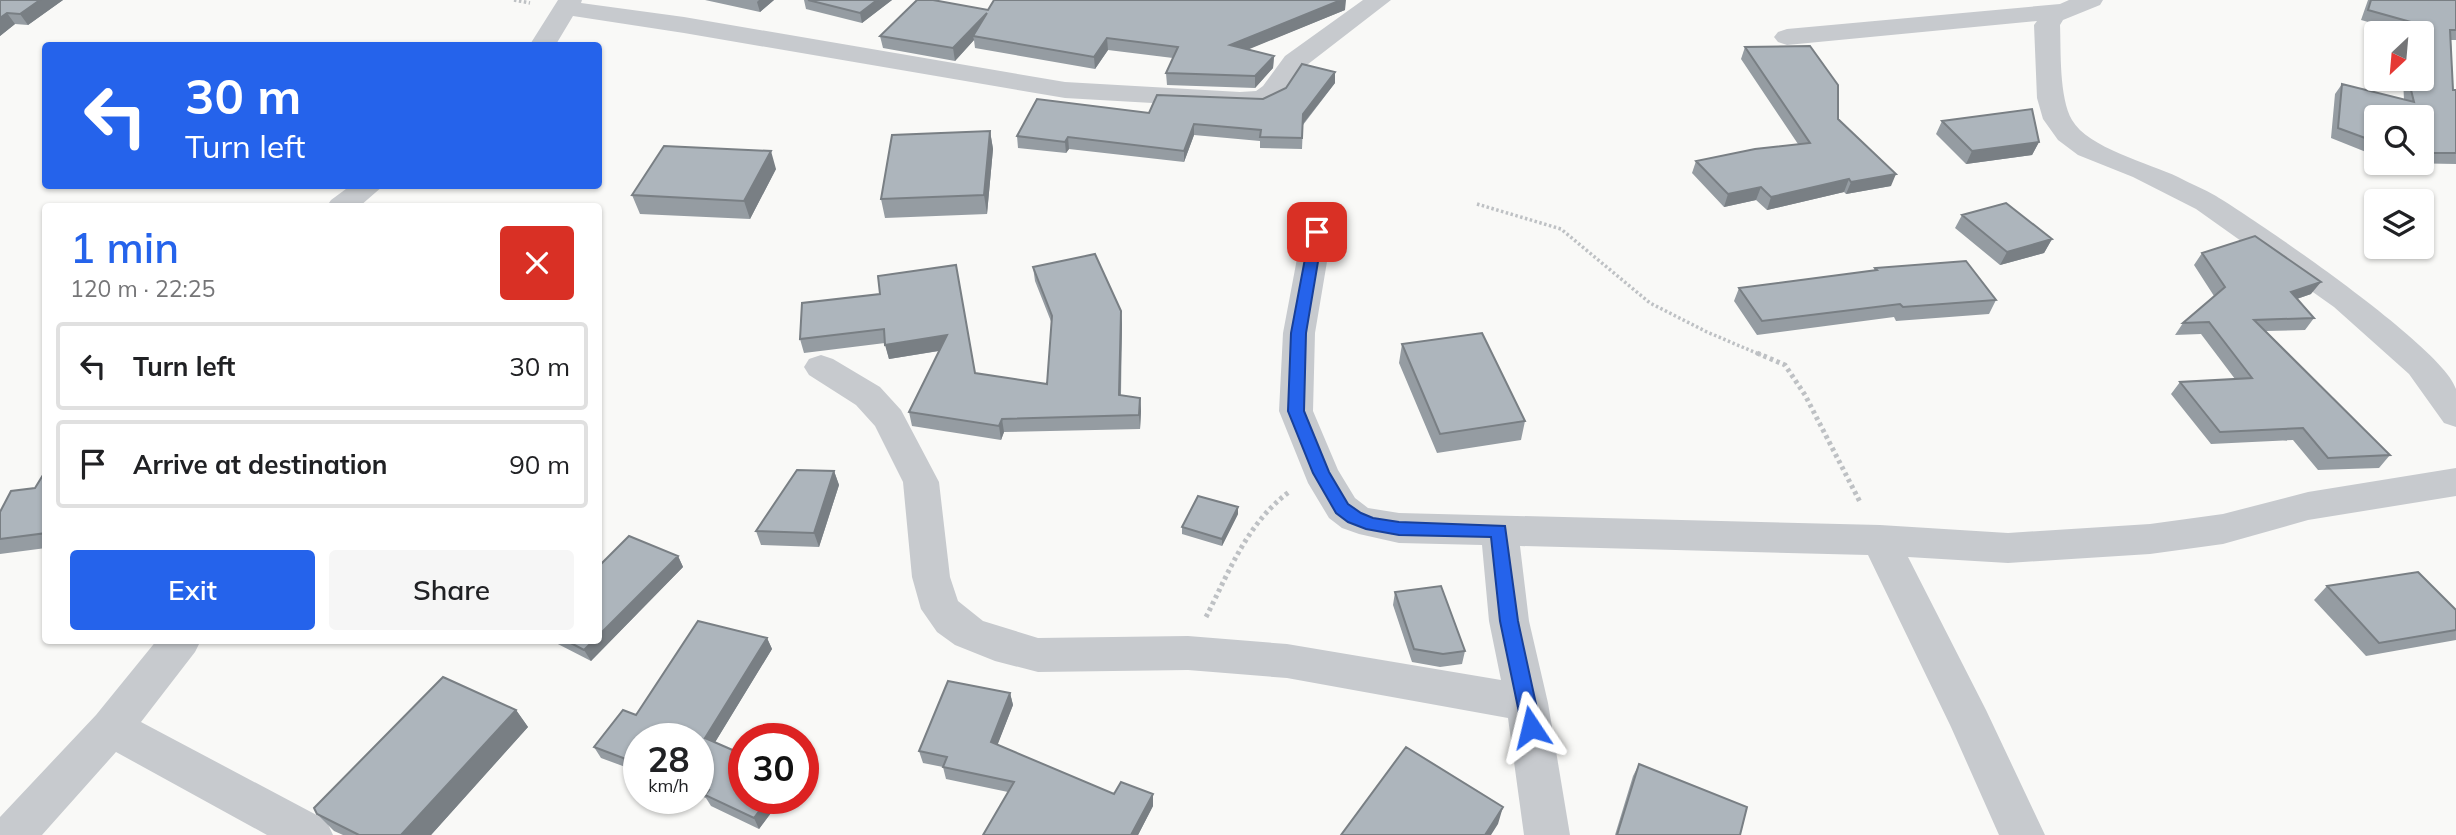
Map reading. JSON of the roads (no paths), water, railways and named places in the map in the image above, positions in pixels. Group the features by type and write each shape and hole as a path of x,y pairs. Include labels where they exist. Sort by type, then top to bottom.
{"street":[{"path":"544,42 568,4 1065,90 1263,99 1273,92 1294,62 1379,0"},
{"path":"1787,37 2077,5"},
{"path":"2077,5 2049,19 2046,44 2051,98 2057,119 2068,134 2088,149 2143,170 2206,203 2345,300 2421,366 2456,414"},
{"path":"346,203 364,189"},
{"path":"1317,232 1299,333 1296,411 1321,473 1342,508 1354,518 1372,524 1399,528 1880,540 2008,548 2150,539 2223,529 2308,506 2456,482"},
{"path":"821,367 868,397 889,419 921,482 931,577 942,609 951,621 969,633 995,644 1038,655 1188,653 1287,660 1527,703"},
{"path":"1499,530 1509,621 1527,703 1547,835"},
{"path":"1880,540 1971,723 2022,835"},
{"path":"13,835 111,728 178,644"},
{"path":"111,728 310,835"}]}
